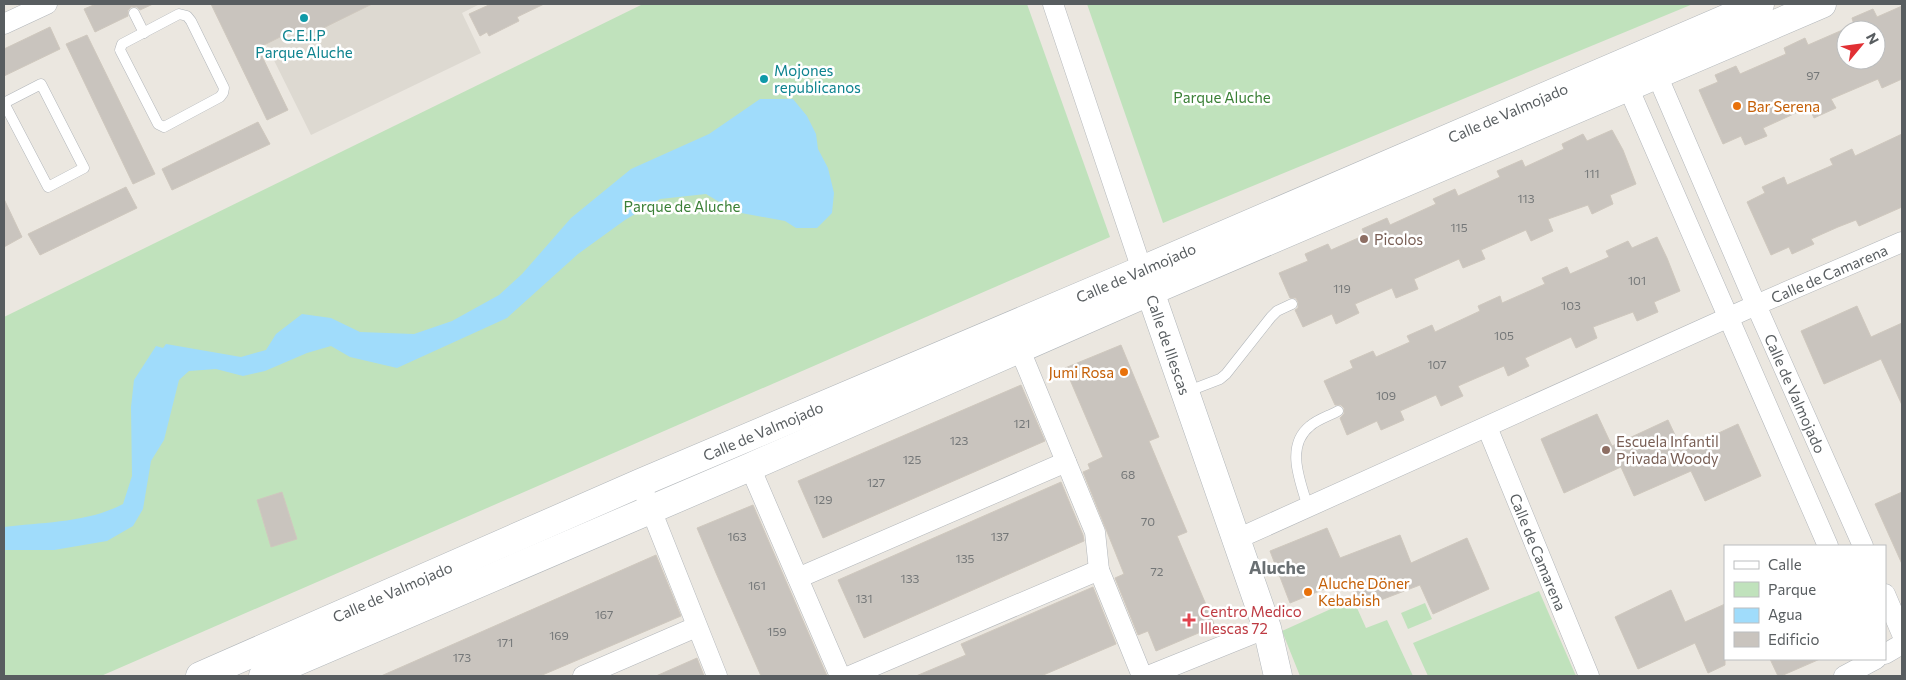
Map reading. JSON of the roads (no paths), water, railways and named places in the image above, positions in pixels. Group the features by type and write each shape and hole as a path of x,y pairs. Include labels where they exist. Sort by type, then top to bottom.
{"street":[{"path":"4,24 47,4"},
{"name":"Calle de Illescas","path":"1052,4 1267,628 1278,676"},
{"name":"Calle de Valmojado","path":"280,673 1020,350 1146,281 1631,60 1760,4"},
{"name":"Calle de Valmojado","path":"200,676 640,483 1628,87 1822,4"},
{"path":"1631,60 1657,75"},
{"name":"Calle de Valmojado","path":"1657,75 1863,545"},
{"name":"Calle de Valmojado","path":"1628,87 1828,545"},
{"name":"Calle de Camarena","path":"1729,318 1902,242"},
{"path":"1237,539 1729,318"},
{"path":"1020,350 1095,532 1098,570 1142,676"},
{"name":"Calle de Camarena","path":"1487,427 1589,676"},
{"path":"798,578 1066,462"},
{"name":"Calle de Valmojado","path":"750,467 840,676"},
{"path":"640,483 717,676"},
{"path":"850,676 1098,570"},
{"path":"1886,596 1902,634"},
{"path":"584,676 696,627"},
{"path":"1148,676 1267,628"},
{"path":"1886,653 1902,644"},
{"path":"1844,676 1874,660"}],"lane":[{"path":"134,13 144,33"},
{"path":"179,14 187,16 224,88 220,97 164,127 158,124 120,50 122,44 144,33 179,14"},
{"path":"42,84 84,168 48,187 4,103 42,84"},
{"path":"1185,393 1220,379 1271,317 1277,311 1292,304"},
{"path":"1308,507 1296,468 1296,448 1300,436 1311,425 1338,411"}],"water":[{"path":"760,99 793,99 807,116 816,134 818,149 828,168 834,193 832,213 817,228 796,228 785,221 736,212 706,194 660,199 625,220 578,254 507,318 397,368 350,357 331,346 307,353 265,371 243,376 216,369 189,371 179,380 164,440 151,461 143,509 133,526 107,541 54,550 4,550 4,527 80,518 95,515 123,504 132,476 131,407 134,380 156,346 163,348 166,344 241,357 266,350 276,334 302,314 331,318 360,332 414,334 452,321 499,295 522,274 571,218 631,169 709,134"}],"place":[{"name":"C.E.I.P Parque Aluche","path":"304,18"},
{"name":"Mojones republicanos","path":"764,79"},
{"name":"Bar Serena","path":"1737,106"},
{"name":"Picolos","path":"1364,239"},
{"name":"Jumi Rosa","path":"1124,372"},
{"name":"Escuela Infantil Privada Woody","path":"1606,450"},
{"name":"Aluche Döner Kebabish","path":"1308,592"},
{"name":"Centro Medico Illescas 72","path":"1189,620"}],"district":[{"name":"Aluche","path":"1277,567"}],"park label":[{"name":"Parque Aluche","path":"1222,97"},
{"name":"Parque de Aluche","path":"682,206"}]}
